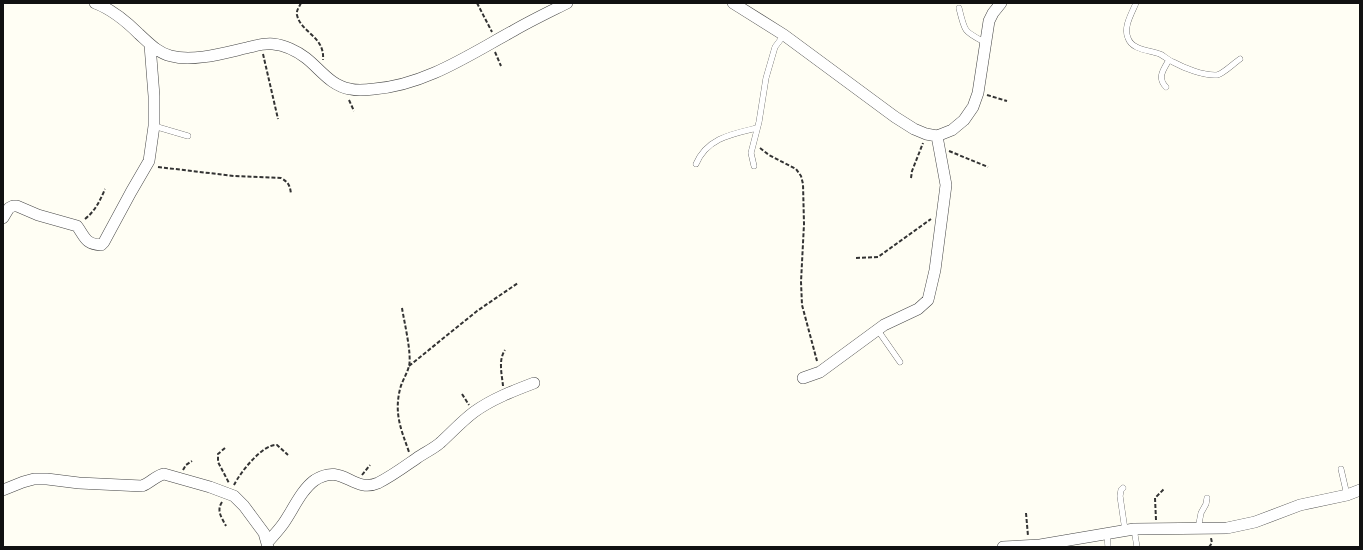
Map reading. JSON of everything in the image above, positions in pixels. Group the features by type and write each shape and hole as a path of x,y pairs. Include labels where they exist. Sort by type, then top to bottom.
{"street":[{"path":"95,3 111,11 139,33 150,45 170,56 196,58 272,44 300,53 331,80 349,89 361,90 400,85 430,75 567,3"},
{"path":"734,3 784,35 890,113 914,129 934,139 946,185 935,270 928,300 918,309 884,325 820,372 803,378"},
{"path":"934,139 952,130 964,120 973,107 978,93 989,21 998,4"},
{"path":"3,218 9,208 17,206 77,226 86,240 101,246 149,161 154,126 154,96 150,45"},
{"path":"267,545 306,489 314,481 326,474 337,475 349,479 358,485 367,486 377,483 438,445 473,413 504,395 534,383"},
{"path":"3,490 34,479 142,486 151,482 159,475 164,474 230,494 244,506 264,533 267,545"},
{"path":"1003,547 1036,546 1130,530 1156,528 1216,529 1239,526 1255,522 1300,505 1347,495 1360,490"}],"lane":[{"path":"1136,3 1126,28 1126,34 1132,46 1158,53 1168,60 1193,71 1215,75 1221,74 1240,59"},
{"path":"958,8 964,28 968,33 986,43"},
{"path":"754,166 751,153 772,56 775,46 784,35"},
{"path":"1166,87 1162,84 1161,78 1162,72 1168,60"},
{"path":"154,126 188,136"},
{"path":"696,164 703,151 712,143 731,134 757,128"},
{"path":"877,330 900,362"},
{"path":"1341,469 1347,495"},
{"path":"1123,488 1120,496 1130,530 1137,547"},
{"path":"1198,529 1201,514 1207,498"},
{"path":"1107,533 1108,547"}],"path":[{"path":"301,3 297,13 300,21 320,43 323,50 322,65 319,70"},
{"path":"477,3 489,25 500,66"},
{"path":"260,45 278,119"},
{"path":"978,93 1007,101"},
{"path":"911,178 912,171 934,139 988,167"},
{"path":"753,142 769,155 796,170 801,176 803,184 804,224 801,282 802,305 820,372"},
{"path":"147,166 234,176 281,178 287,181 290,186 290,194"},
{"path":"77,226 94,211 105,190"},
{"path":"856,258 878,257 943,210"},
{"path":"409,366 471,316 518,283"},
{"path":"402,308 409,355 409,366 400,388 398,419 412,462"},
{"path":"504,350 501,354 504,395"},
{"path":"225,448 218,454 218,462 232,488 248,464 271,445 277,445 288,455"},
{"path":"1156,528 1154,501 1164,489"},
{"path":"226,526 219,513 219,508 223,500 230,494"},
{"path":"1026,513 1036,546"}]}
